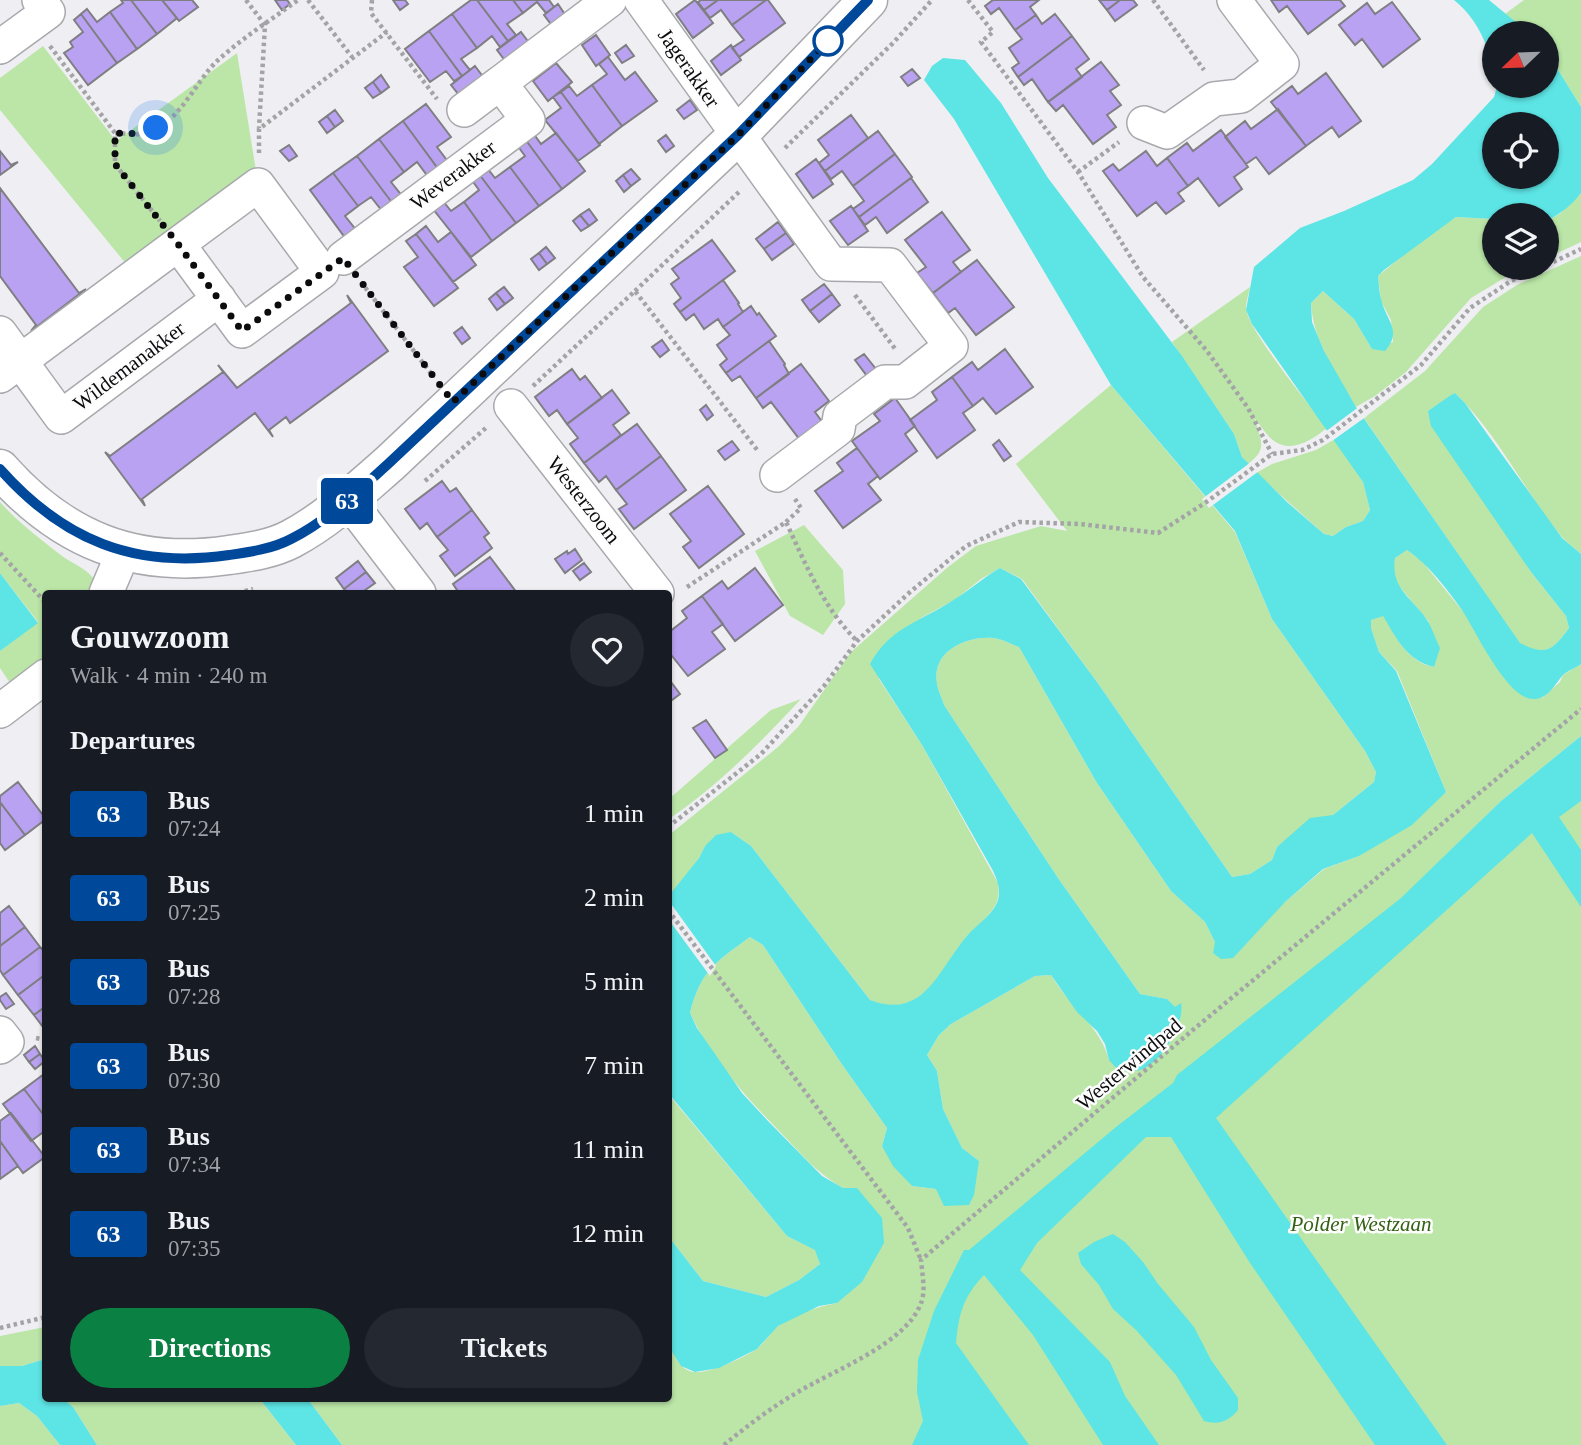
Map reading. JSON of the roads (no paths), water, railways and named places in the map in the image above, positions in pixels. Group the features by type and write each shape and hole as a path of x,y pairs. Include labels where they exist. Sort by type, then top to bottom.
{"street":[{"path":"454,109 500,83 610,0"},
{"name":"Jagerakker","path":"641,0 831,264 890,265 951,346 905,382 885,382 840,416 838,429 777,475"},
{"path":"0,469 23,496 71,529 123,552 156,558 196,558 256,551 289,540 348,500 738,135 868,0"},
{"path":"1144,123 1167,132 1214,99 1241,96 1282,64 1234,0"},
{"path":"0,47 36,12"},
{"name":"Weverakker","path":"343,258 527,120 500,83"},
{"path":"10,368 178,244 258,185 322,272 242,331 178,244"},
{"name":"Wildemanakker","path":"0,333 10,368 61,417 219,299"},
{"name":"Westerzoom","path":"511,406 665,590"},
{"path":"348,500 417,590"},
{"path":"107,590 123,552"},
{"path":"0,711 42,679"},
{"path":"0,1032 7,1042 0,1047"}],"water":[{"path":"1454,0 1489,0 1514,21 1482,21 1482,36 1469,15"},
{"path":"943,58 965,60 1001,103 1048,178 1182,356 1234,434 1242,457 1287,502 1324,534 1333,536 1346,527 1363,521 1370,510 1363,482 1252,324 1246,310 1254,267 1300,228 1413,180 1432,164 1493,98 1559,98 1559,71 1581,107 1581,193 1561,212 1559,213 1559,203 1482,203 1482,218 1456,217 1384,270 1378,276 1380,294 1393,331 1393,337 1385,351 1372,349 1354,319 1323,291 1311,303 1312,322 1324,351 1356,407 1520,643 1536,649 1548,649 1558,642 1569,628 1566,616 1531,572 1431,426 1428,411 1451,395 1455,393 1465,403 1562,538 1581,554 1581,664 1563,675 1544,696 1535,699 1525,697 1504,678 1462,610 1430,570 1407,550 1395,558 1394,569 1400,586 1429,623 1440,648 1434,667 1409,654 1383,616 1371,620 1371,628 1379,652 1396,671 1446,792 1412,825 1359,856 1323,869 1285,902 1233,958 1221,959 1213,953 1215,942 1205,922 1171,891 1097,783 1019,647 996,639 983,638 962,643 945,654 937,672 938,687 944,705 1058,878 1140,994 1167,999 1175,1007 1181,1003 1175,1032 1163,1052 1148,1066 1138,1071 1118,1070 1109,1060 1105,1044 1097,1031 1077,1012 1051,975 1035,976 951,1024 939,1035 927,1055 937,1071 943,1109 962,1148 979,1161 974,1195 969,1205 944,1206 936,1189 912,1186 893,1166 882,1146 887,1128 763,945 750,937 711,968 699,987 690,1013 697,1028 742,1093 767,1120 822,1176 843,1188 857,1188 882,1218 884,1243 862,1282 837,1303 819,1306 778,1326 757,1349 719,1368 695,1372 681,1366 672,1352 672,1241 703,1281 766,1297 799,1280 820,1264 815,1250 787,1236 672,1098 672,892 699,858 705,846 716,835 731,832 751,846 870,1000 889,1005 904,1004 917,998 928,988 967,936 993,910 998,900 998,884 992,869 922,745 870,664 887,641 1000,568 1021,579 1097,682 1232,877 1250,874 1272,860 1277,847 1310,818 1333,815 1374,782 1376,772 1365,751 1272,619 1235,531 1111,385 954,119 924,80 932,66"},
{"path":"0,573 38,623 0,651"},
{"path":"1581,736 1581,801 1559,817 1581,850 1581,907 1532,833 1216,1118 1447,1445 1375,1445 1250,1263 1171,1137 1146,1137 1037,1243 1020,1270 1110,1362 1125,1396 1159,1445 1103,1445 1033,1335 984,1275 963,1306 956,1343 1029,1445 912,1445 923,1421 917,1392 918,1360 934,1311 964,1250 969,1250 1173,1083 1177,1075 1401,898 1501,801"},
{"path":"1113,1234 1125,1242 1143,1262 1194,1327 1211,1360 1238,1398 1238,1410 1227,1420 1214,1423 1204,1421 1176,1375 1136,1330 1113,1309 1099,1285 1081,1264 1078,1253"},
{"path":"42,1360 42,1402 67,1402 73,1407 97,1445 60,1445 37,1416 19,1403 0,1406 0,1366 22,1366"},
{"path":"262,1402 310,1402 342,1445 296,1445"}],"park label":[{"name":"Polder Westzaan","path":"1361,1224"}]}
